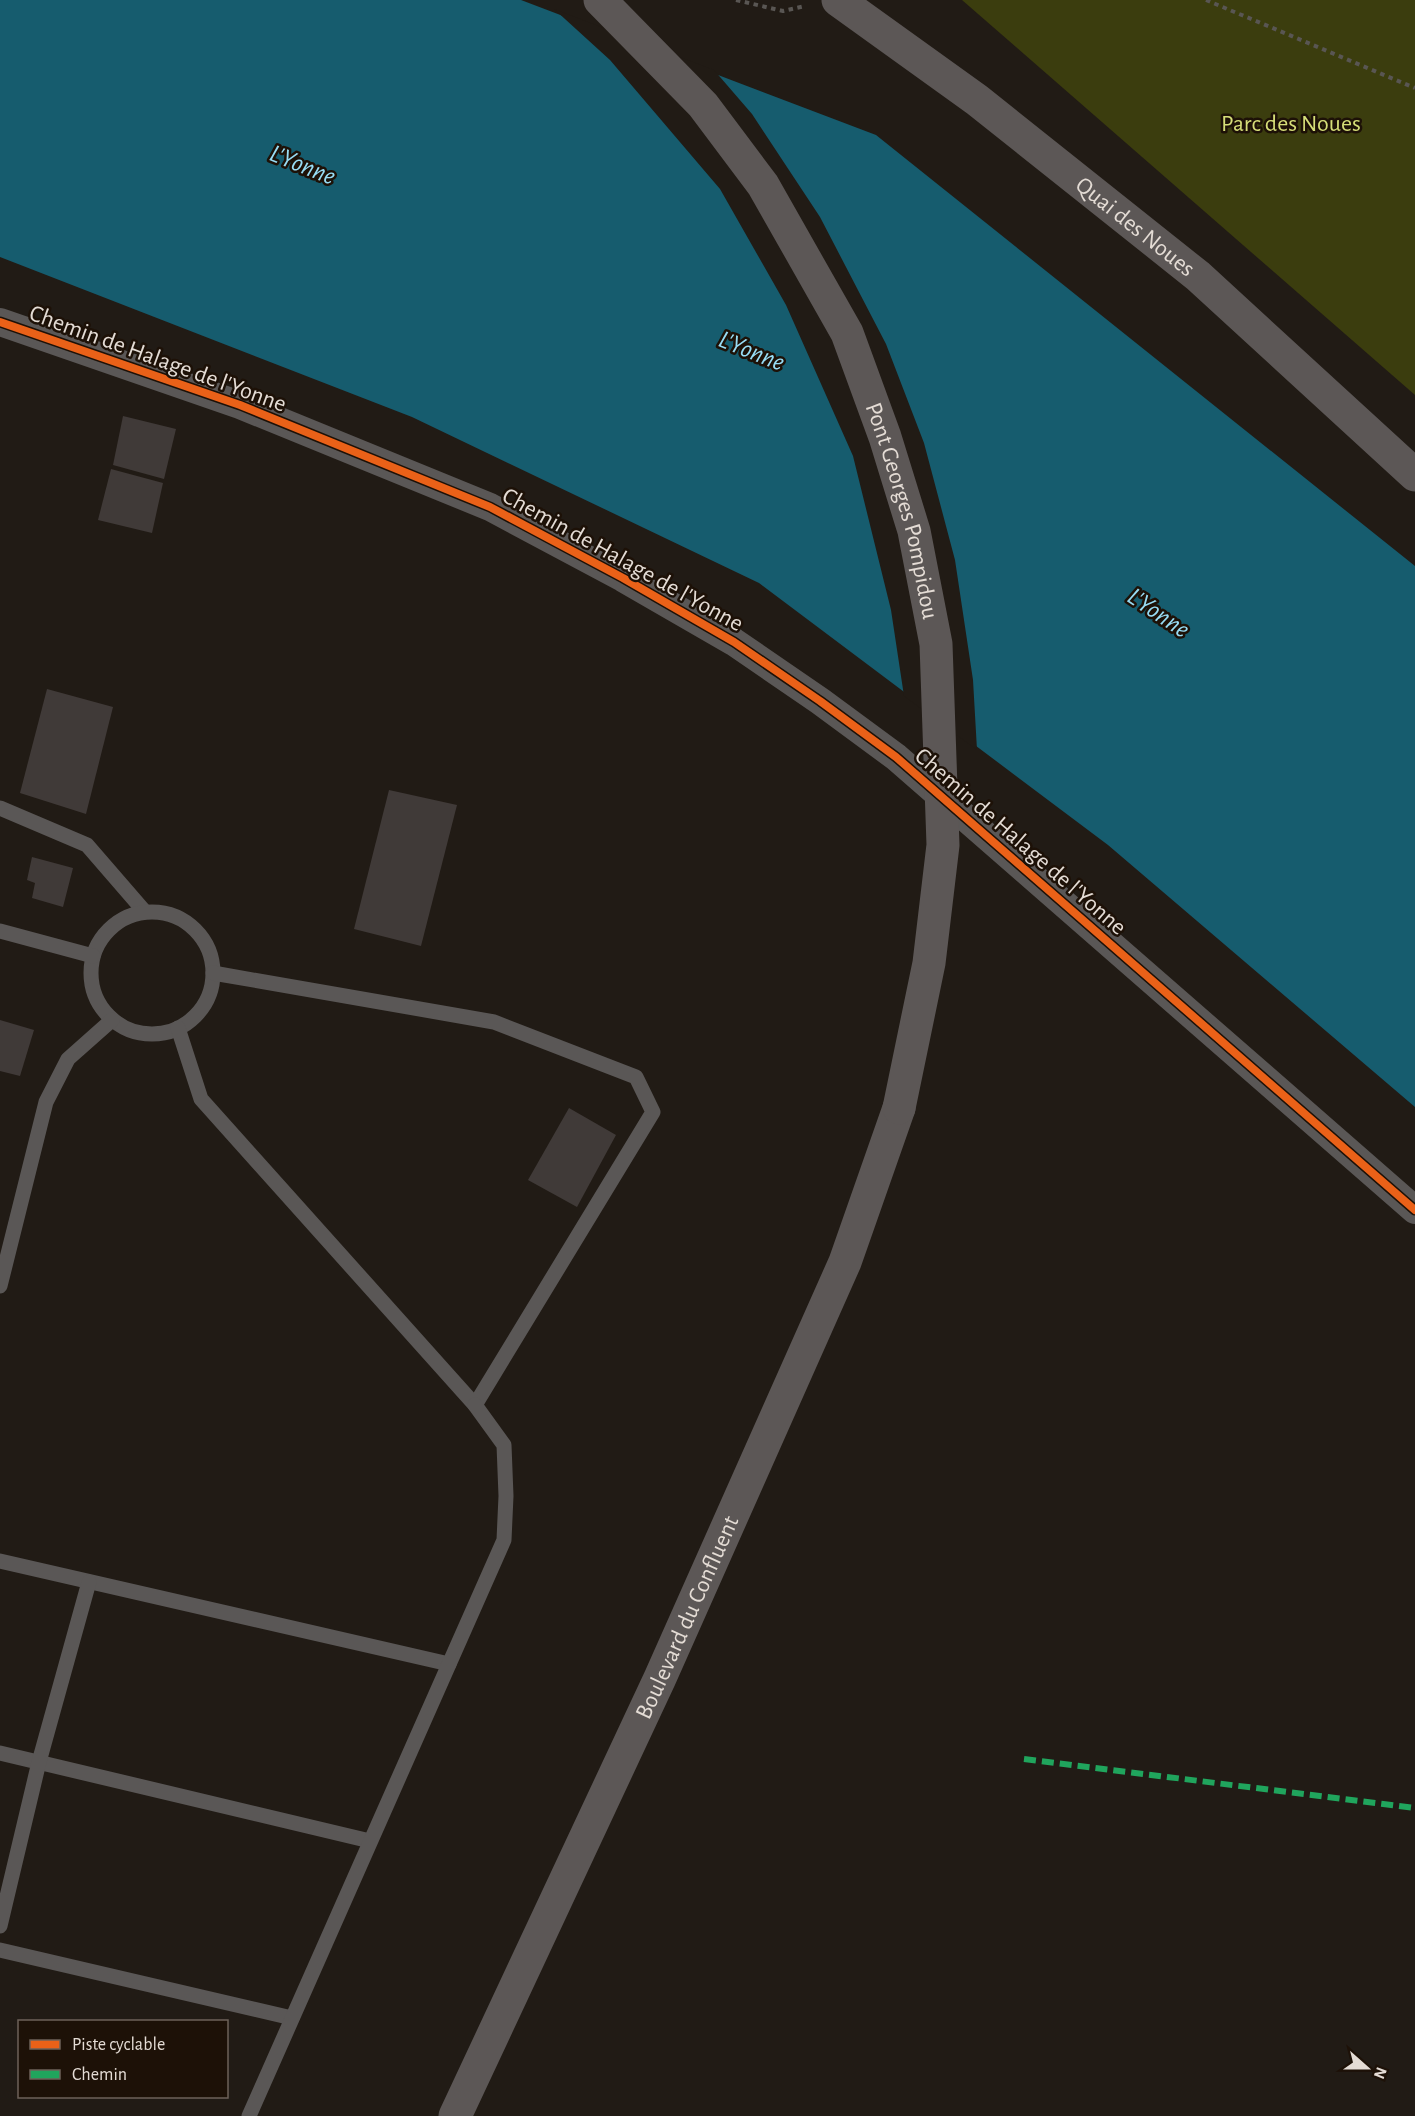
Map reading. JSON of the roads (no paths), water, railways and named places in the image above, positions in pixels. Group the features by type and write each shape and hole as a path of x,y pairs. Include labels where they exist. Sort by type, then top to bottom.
{"main road":[{"name":"Pont Georges Pompidou","path":"600,0 703,105 764,185 847,333 885,437 914,531 936,644 943,845 929,963 899,1108"},
{"name":"Quai des Noues","path":"838,0 977,100 1198,276 1415,475"},
{"name":"Boulevard du Confluent","path":"455,2116 660,1678 845,1262 899,1108"}],"street":[{"name":"Chemin de Halage de l'Yonne","path":"0,322 240,405 490,507 623,578 734,642 820,700 896,757 1415,1210"}],"lane":[{"path":"0,808 87,844 145,912"},
{"path":"145,912 163,912 193,927 204,940 211,956 213,973 211,990 204,1005 193,1019 161,1034 144,1034 127,1029 112,1020 101,1007 93,991 91,974 93,956 100,939 128,916 145,912"},
{"path":"0,931 93,956"},
{"path":"213,973 494,1022 636,1077 653,1112 476,1405"},
{"path":"0,1286 46,1102 68,1059 112,1020"},
{"path":"178,1028 201,1099 476,1405 504,1446 506,1496 504,1540 249,2116"},
{"path":"0,1561 449,1664"},
{"path":"0,1926 39,1762 89,1582"},
{"path":"0,1753 370,1841"},
{"path":"0,1950 292,2018"}],"water":[{"name":"L'Yonne","path":"0,0 521,0 876,135 1415,566 1415,1107 1108,845 759,583 412,417 0,257"}],"park label":[{"name":"Parc des Noues","path":"1291,123"}]}
